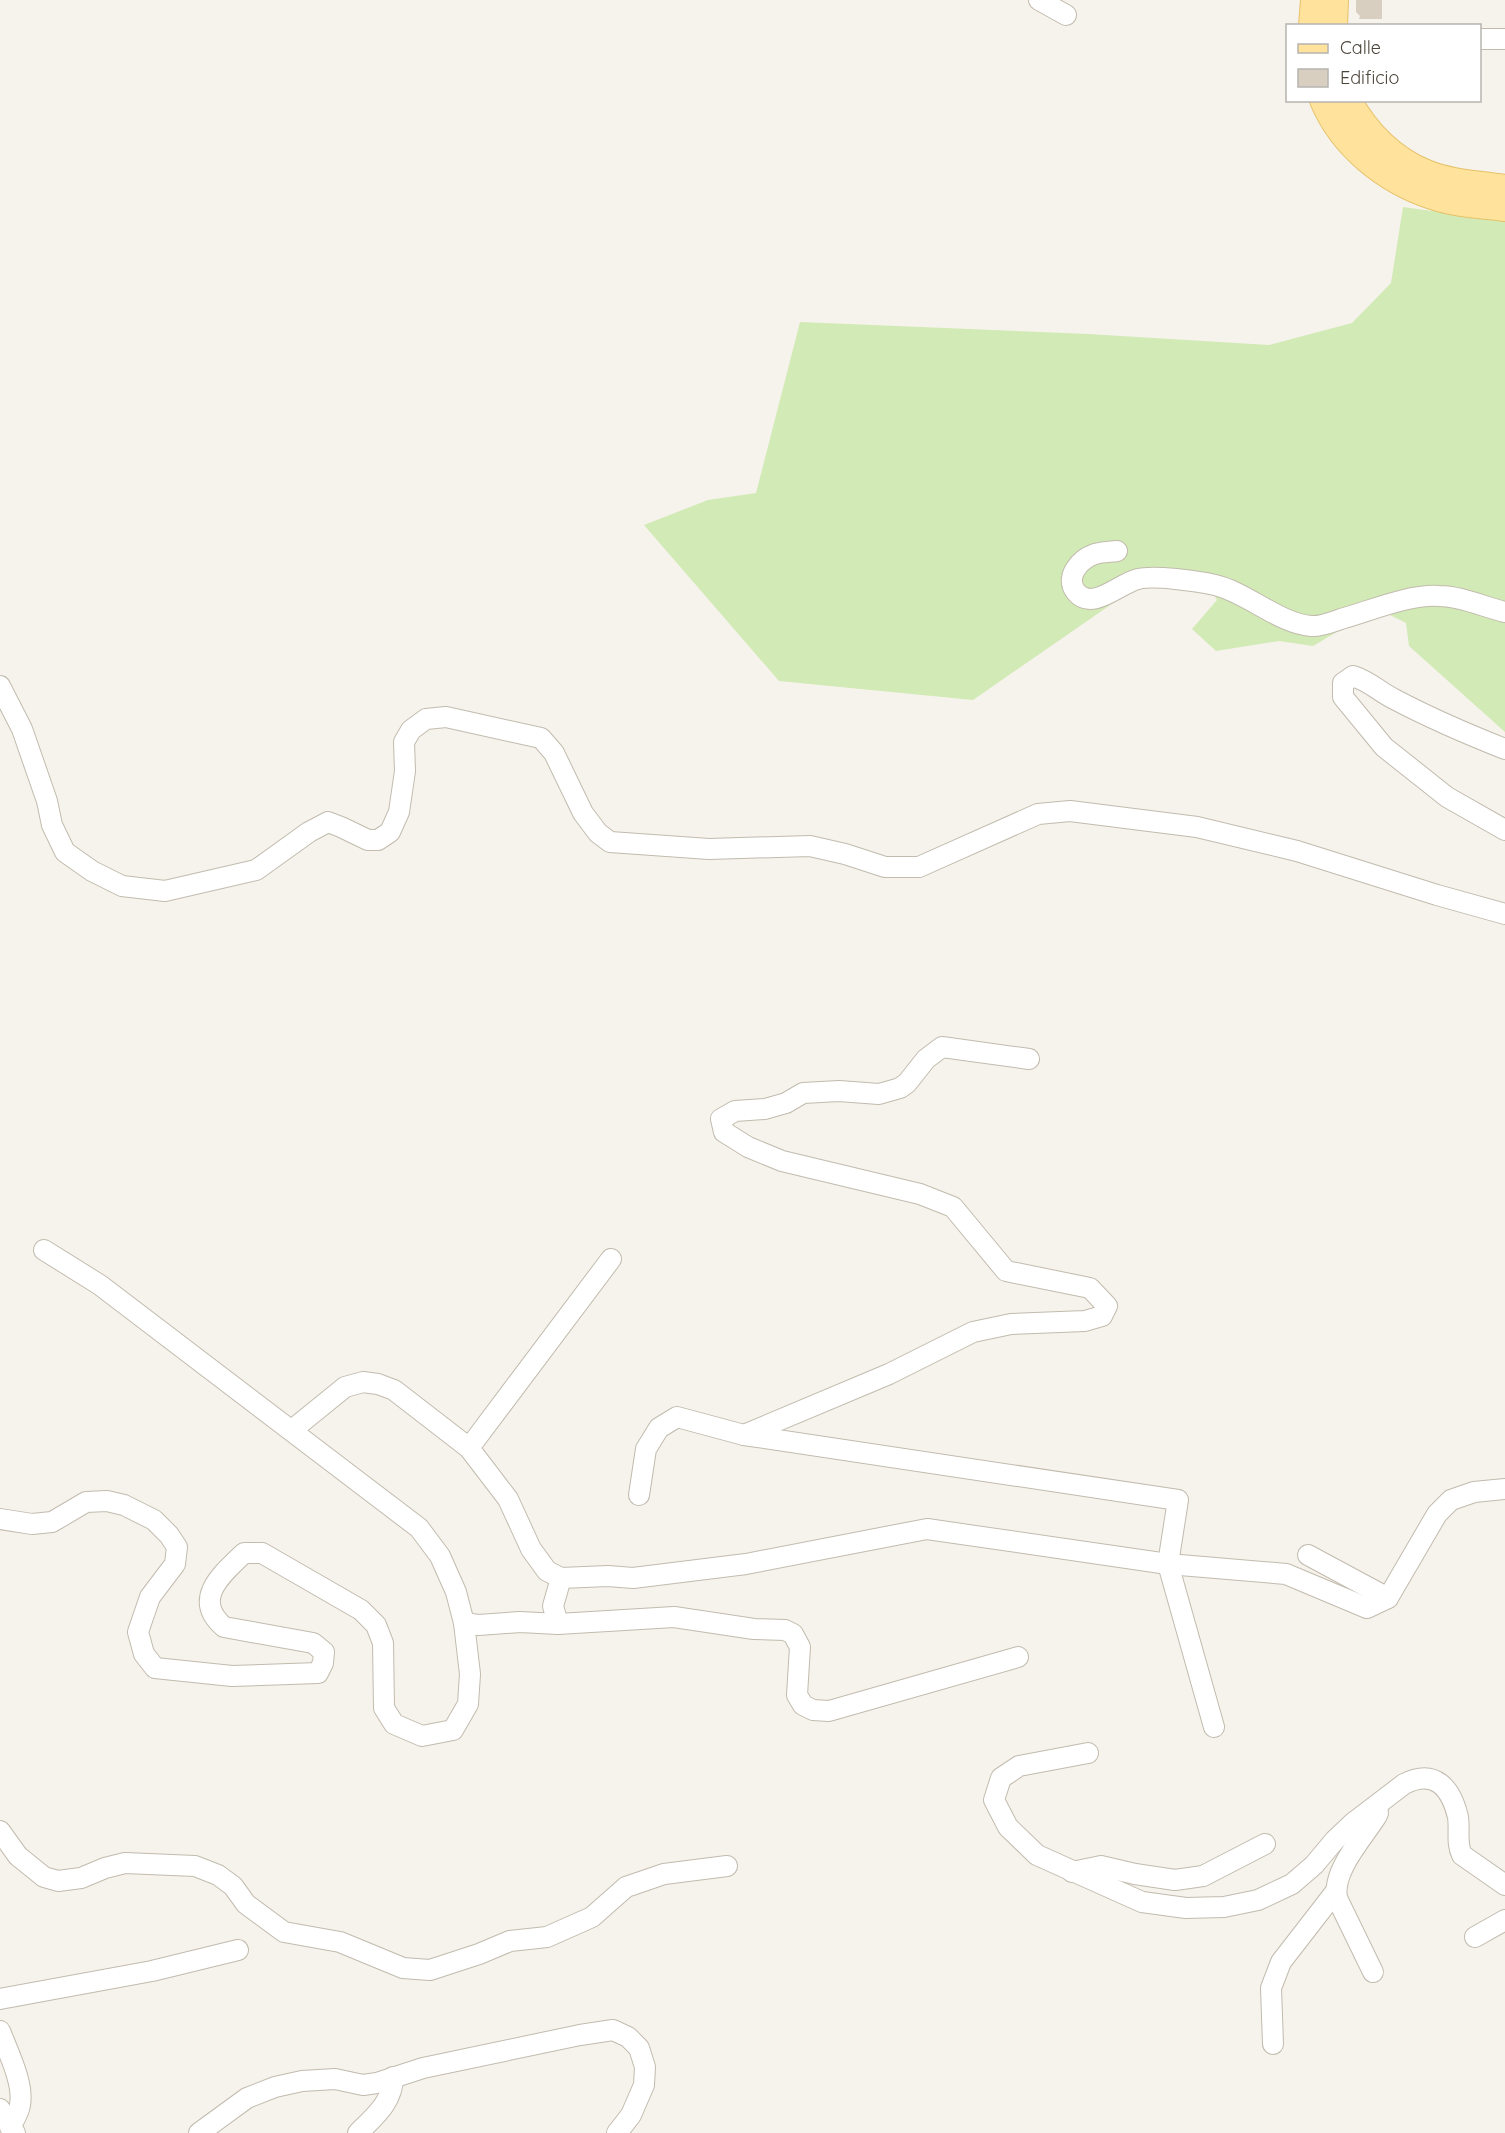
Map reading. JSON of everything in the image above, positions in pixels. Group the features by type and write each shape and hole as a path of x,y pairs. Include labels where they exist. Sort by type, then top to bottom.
{"main road":[{"path":"1312,24 1314,0"},
{"path":"1334,24 1335,0"},
{"path":"1324,102 1331,120 1351,144 1372,164 1403,184 1433,196 1467,204 1505,208"},
{"path":"1349,102 1358,118 1376,139 1396,156 1427,173 1467,183 1505,188"}],"street":[{"path":"1039,0 1066,15"},
{"path":"1481,39 1505,39"},
{"path":"1117,551 1095,554 1076,567 1072,576 1073,588 1080,597 1098,598 1129,582 1145,578 1194,581 1217,585 1290,620 1314,627 1416,598 1438,596 1457,598 1505,612"},
{"path":"1505,749 1449,727 1389,697 1367,680 1353,676 1343,682 1343,697 1384,747 1447,797 1505,830"},
{"path":"0,686 22,729 47,801 52,825 65,852 92,871 122,886 165,891 256,870 327,822 341,826 368,840 378,840 390,832 399,812 405,771 404,742 411,730 426,719 446,717 541,738 554,753 583,813 598,834 610,842 709,849 810,846 885,867 919,867 1038,814 1070,811 1197,827 1298,851 1437,896 1505,914"},
{"path":"744,1435 890,1374 973,1332 1011,1324 1086,1321 1102,1316 1107,1306 1090,1288 1006,1271 952,1207 920,1194 782,1161 748,1147 724,1132 721,1119 735,1111 765,1109 786,1103 803,1093 839,1091 879,1094 900,1088 907,1083 926,1059 942,1047 1029,1059"},
{"path":"0,1519 32,1524 52,1522 86,1502 107,1501 124,1505 154,1520 169,1535 177,1548 175,1563 150,1597 138,1632 144,1654 155,1668 232,1676 318,1674 323,1663 324,1652 312,1643 224,1628 214,1618 209,1605 216,1580 244,1553 262,1553 361,1610 376,1625 383,1643 384,1708 394,1724 423,1736 453,1730 468,1704 470,1674 464,1623 456,1593 440,1556 419,1528 100,1285 44,1250"},
{"path":"469,1448 611,1259"},
{"path":"292,1430 345,1387 363,1382 378,1384 394,1390 469,1448 508,1499 531,1549 547,1571 561,1578 608,1576 633,1578 746,1564 927,1529 1168,1564 1286,1574 1367,1608 1388,1598 1437,1514 1451,1500 1474,1492 1505,1489"},
{"path":"639,1495 646,1449 659,1428 677,1418 744,1435 1178,1500 1168,1564 1214,1727"},
{"path":"1308,1555 1388,1598"},
{"path":"558,1624 553,1606 561,1578"},
{"path":"464,1623 478,1625 520,1622 558,1624 674,1617 754,1629 785,1630 793,1634 800,1647 797,1695 802,1706 813,1710 829,1711 1018,1657"},
{"path":"1088,1753 1019,1766 1001,1778 994,1800 1008,1827 1037,1855 1142,1902 1186,1908 1224,1907 1258,1900 1292,1884 1314,1865 1335,1840 1377,1806 1413,1779 1425,1777 1436,1780 1445,1788 1455,1809 1458,1818 1459,1849 1462,1855 1505,1885"},
{"path":"1273,2044 1271,1988 1281,1962 1336,1891 1342,1870 1378,1813 1377,1806"},
{"path":"0,1831 18,1856 44,1877 58,1881 81,1878 125,1863 195,1866 225,1880 233,1886 246,1904 284,1932 340,1942 403,1968 430,1970 510,1941 547,1937 592,1917 626,1887 664,1874 727,1866"},
{"path":"1072,1872 1101,1866 1175,1880 1203,1876 1264,1844"},
{"path":"1336,1891 1337,1898 1373,1972"},
{"path":"1475,1938 1505,1920"},
{"path":"0,1999 152,1971 238,1950"},
{"path":"199,2133 247,2098 275,2087 302,2081 334,2079 363,2085 423,2068 612,2030 628,2037 639,2048 645,2067 644,2085 632,2115 617,2133"},
{"path":"0,2031 15,2069 20,2093 21,2103 12,2130"},
{"path":"358,2133 388,2100 393,2089 393,2078"},
{"path":"0,2109 12,2130"}],"green space":[{"path":"1403,207 1505,221 1505,732 1409,646 1406,623 1384,612 1352,623 1313,646 1279,641 1216,651 1192,629 1217,600 1209,586 1142,583 973,700 779,681 644,525 708,500 756,493 800,322 1088,334 1269,345 1352,323 1391,283"}],"building":[{"path":"1356,0 1382,0 1382,19 1359,19 1360,16 1356,12"}]}
